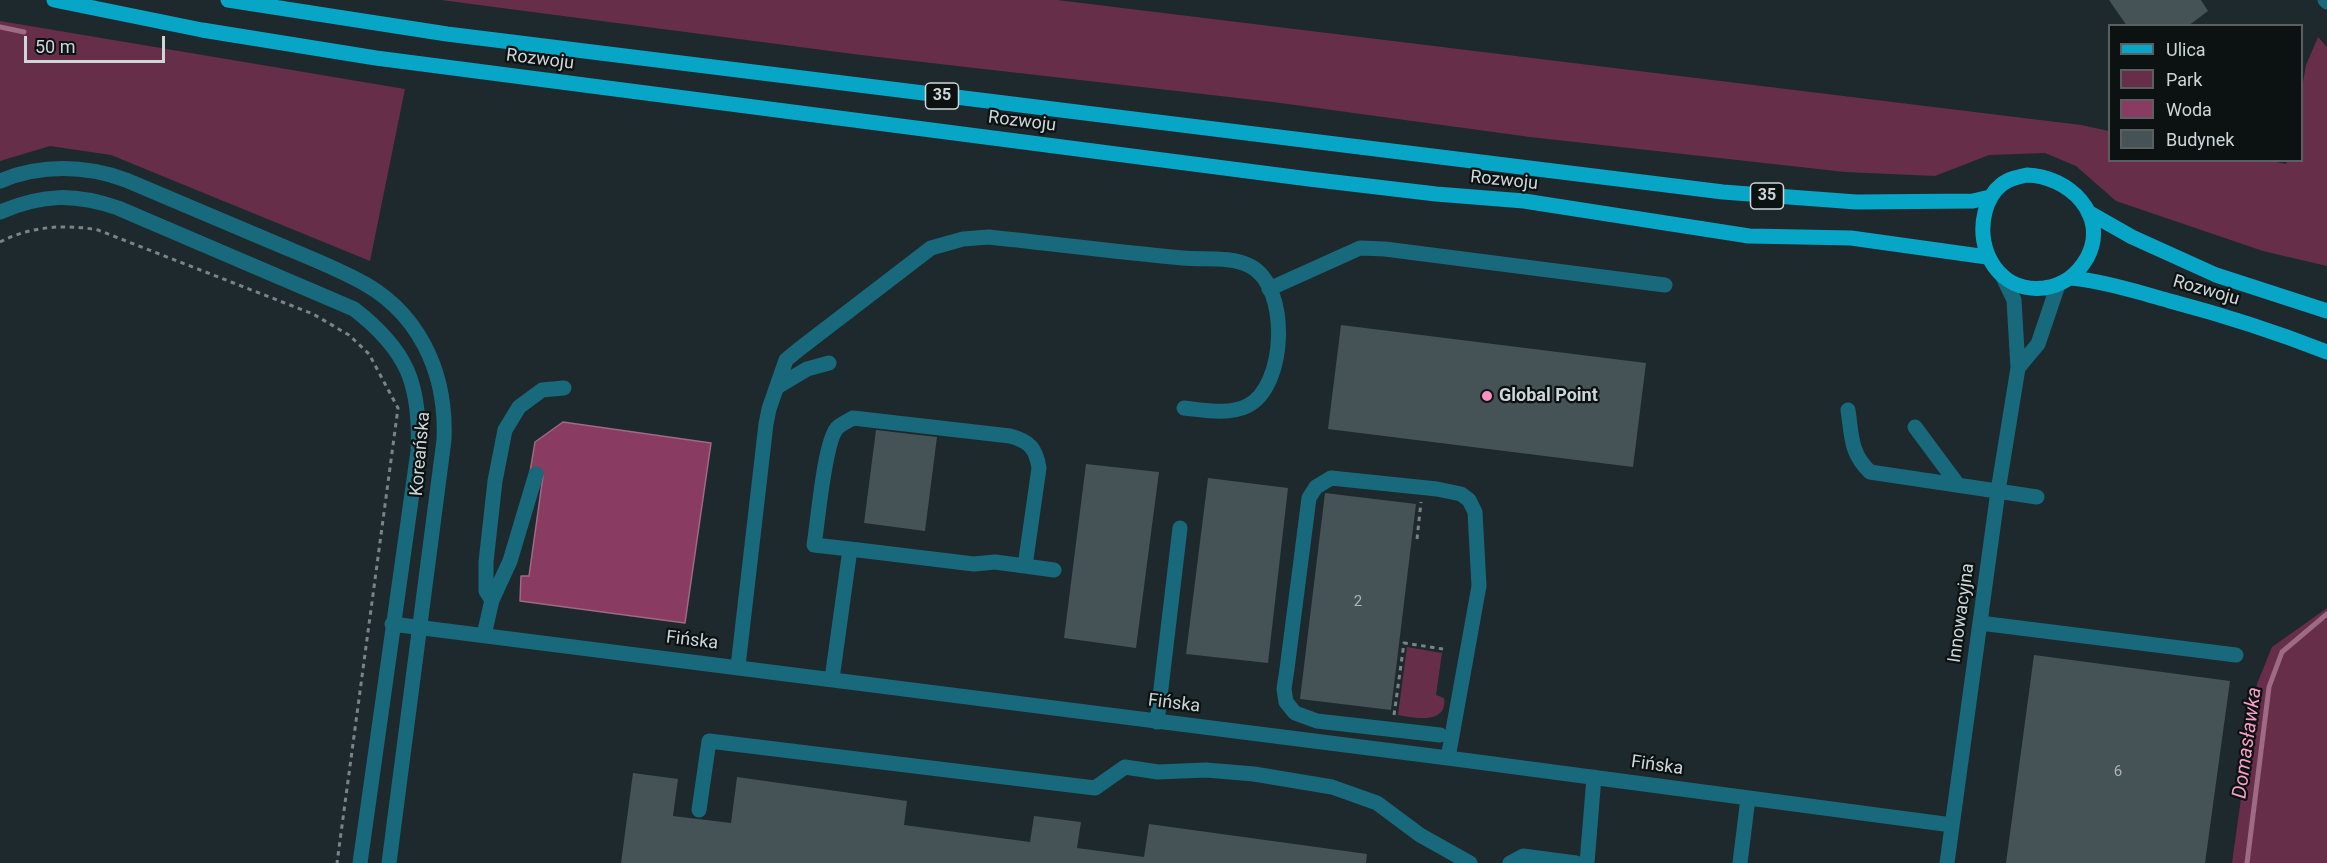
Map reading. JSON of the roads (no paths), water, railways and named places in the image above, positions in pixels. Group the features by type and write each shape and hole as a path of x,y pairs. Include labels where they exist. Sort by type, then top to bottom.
{"main road":[{"name":"Rozwoju","path":"54,0 202,30 441,67 1321,180 1436,194 1524,201 1749,236 1851,238 1987,257"},
{"name":"Rozwoju","path":"228,0 447,34 1723,192 1856,202 1973,201 1990,197"},
{"path":"2049,177 2069,188 2088,212 2093,223 2093,242 2086,260 2072,278 2058,285 2030,288 2011,282 2002,275 1987,257 1982,233 1990,197 2001,184 2015,178 2049,177"},
{"name":"Rozwoju","path":"2088,212 2132,237 2216,275 2327,311"},
{"name":"Rozwoju","path":"2072,278 2095,281 2208,311 2327,352"}],"street":[{"name":"Koreańska","path":"0,181 26,172 60,168 119,177 356,278 396,308 411,324 432,358 439,378 444,408 443,453 389,863"},
{"name":"Koreańska","path":"0,212 23,202 46,198 70,197 101,202 354,309 383,333 405,362 418,416 418,451 360,863"},
{"path":"738,666 766,424 786,360 931,248 963,239 989,237 1185,258 1230,260 1252,267 1269,289 1275,305 1280,333 1277,360 1264,393 1247,406 1223,411 1184,408"},
{"path":"1269,289 1360,248 1385,249 1665,285"},
{"name":"Innowacyjna","path":"1947,863 1998,491 2018,368 2014,300 2002,275"},
{"path":"2018,368 2038,344 2058,285"},
{"path":"777,387 807,369 829,363"},
{"path":"492,600 486,591 486,562 495,481 505,430 519,407 542,390 564,388"},
{"path":"1848,410 1858,460 1870,472 2037,497"},
{"path":"1025,566 1039,468 1038,456 1024,440 1010,436 853,418 837,428 829,444 814,544 974,564 995,562 1054,570"},
{"path":"1915,428 1958,485"},
{"path":"484,635 492,600 510,561 536,474"},
{"path":"1440,735 1317,721 1295,713 1286,702 1284,689 1309,498 1316,487 1331,478 1461,494 1469,501 1475,512 1479,586 1448,758"},
{"path":"1157,722 1180,528"},
{"path":"832,679 850,549"},
{"path":"1980,623 2236,655"},
{"name":"Fińska","path":"392,624 738,666 1952,825"},
{"path":"699,810 709,741 1095,788 1125,767 1158,772 1206,770 1254,774 1332,787 1377,803 1420,835 1470,863"},
{"path":"1587,863 1594,777"},
{"path":"1740,863 1748,798"},
{"path":"1510,863 1523,856 1576,863"}],"water":[{"path":"563,422 711,443 685,623 520,601 521,576 529,576 543,476 530,472 535,442"}],"waterway":[{"path":"0,27 24,32"},
{"name":"Domasławka","path":"2247,863 2269,687 2282,652 2327,614"}],"place":[{"name":"Global Point","path":"1487,396"}]}
